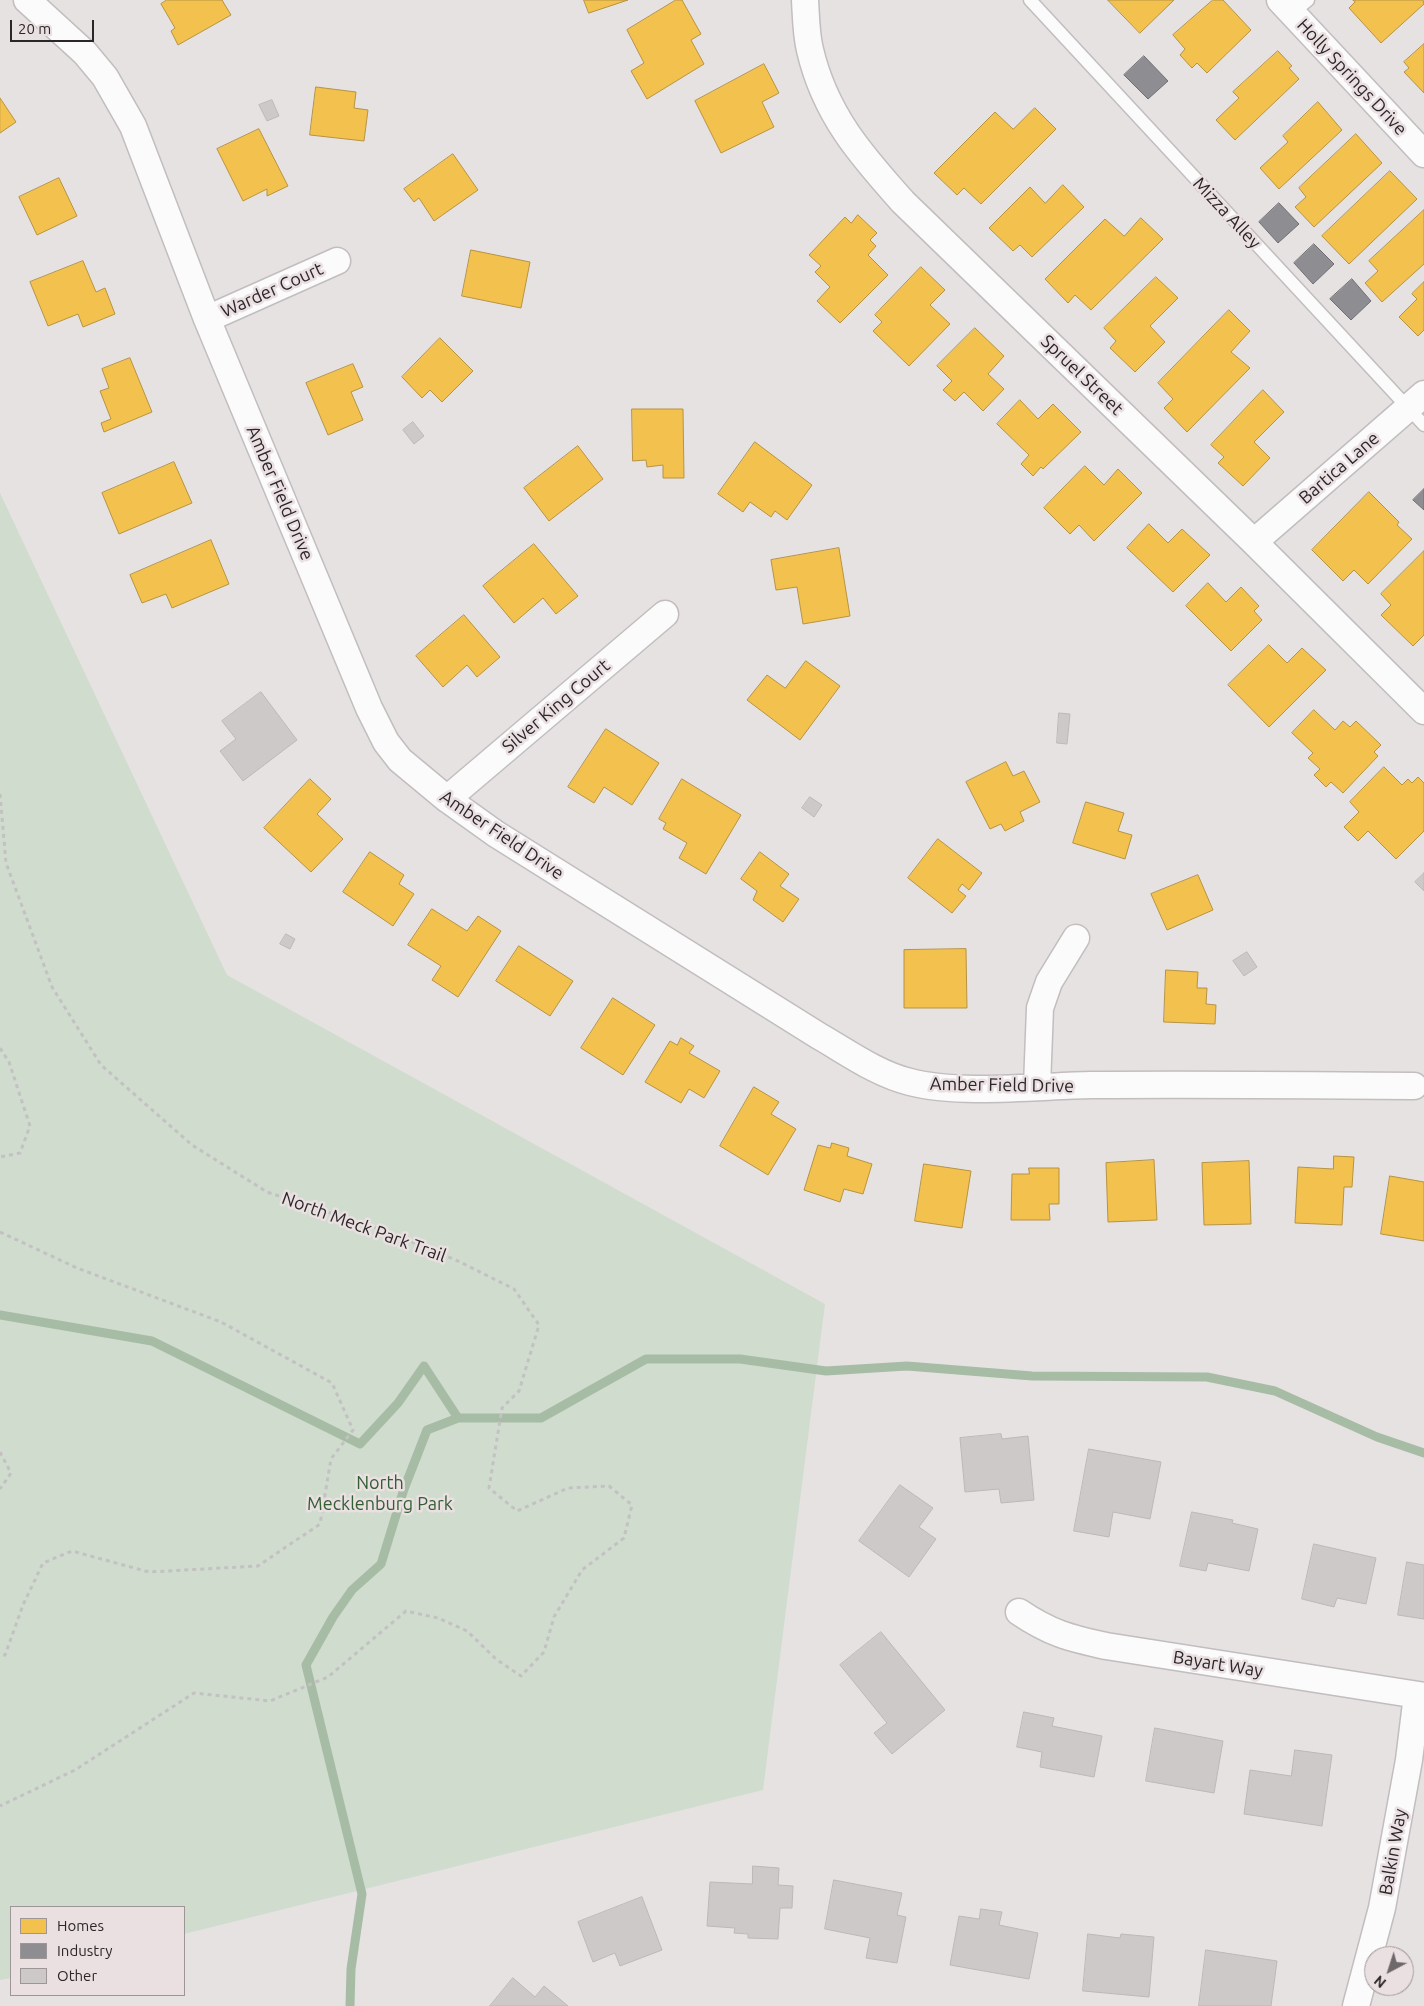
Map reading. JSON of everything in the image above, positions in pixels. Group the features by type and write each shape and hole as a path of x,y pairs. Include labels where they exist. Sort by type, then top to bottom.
{"street":[{"name":"Amber Field Drive","path":"27,0 85,53 105,77 133,126 207,319 369,708 386,742 400,760 447,799 496,834 819,1036 872,1067 909,1082 941,1087 1224,1083 1414,1086"},
{"name":"Spruel Street","path":"805,0 809,49 825,98 856,150 903,202 1254,542 1424,711"},
{"name":"Holly Springs Drive","path":"1294,4 1424,154"},
{"name":"Warder Court","path":"207,319 336,261"},
{"name":"Bartica Lane","path":"1254,542 1419,409"},
{"name":"Silver King Court","path":"447,799 665,614"},
{"path":"1037,1086 1040,1008 1049,982 1076,938"},
{"name":"Bayart Way","path":"1019,1612 1041,1627 1064,1637 1106,1646 1421,1696"},
{"name":"Balkin Way","path":"1356,2006 1382,1908 1421,1696"}],"lane":[{"name":"Mizza Alley","path":"1030,0 1419,409"}],"path":[{"name":"North Meck Park Trail","path":"0,794 6,863 52,987 102,1065 192,1144 267,1192 391,1233 514,1289 539,1325 518,1391 502,1408 489,1488 517,1511 568,1488 609,1486 632,1506 624,1538 582,1570 554,1617 544,1652 521,1676 496,1659 467,1631 438,1618 406,1611 328,1677 270,1701 194,1693 75,1770 0,1806"},
{"path":"0,1048 9,1062 30,1126 20,1153 0,1157"},
{"path":"0,1232 77,1268 221,1322 332,1383 353,1430 331,1459 320,1524 258,1566 149,1572 72,1551 43,1562 23,1605 4,1655 0,1656"},
{"path":"0,1452 12,1473 0,1489"}],"green space":[{"name":"North Mecklenburg Park","path":"0,493 227,975 825,1304 763,1790 185,1934 185,1906 10,1906 10,1978 0,1980"}],"building: Homes":[{"path":"167,0 222,0 231,15 178,45 171,31 175,28 161,4"},
{"path":"584,0 628,0 589,13"},
{"path":"676,0 682,0 701,34 691,40 704,64 647,99 631,71 644,63 627,30"},
{"path":"1108,0 1174,0 1140,33"},
{"path":"1213,0 1223,0 1251,30 1207,73 1197,63 1192,68 1180,55 1185,49 1173,35"},
{"path":"1353,0 1423,0 1424,4 1381,43 1349,8 1355,2"},
{"path":"1424,44 1424,93 1404,72 1409,68 1404,62"},
{"path":"1278,51 1292,66 1289,68 1299,79 1235,140 1216,120 1239,98 1233,92"},
{"path":"764,64 779,93 762,102 774,127 721,153 695,101"},
{"path":"316,87 356,92 354,108 368,110 364,141 310,135"},
{"path":"0,98 16,122 0,133"},
{"path":"1318,102 1342,130 1279,189 1260,168 1288,142 1283,136"},
{"path":"1035,108 1056,129 981,204 964,188 957,195 934,173 995,112 1013,129"},
{"path":"259,129 288,186 267,196 267,189 243,201 217,149"},
{"path":"1356,134 1382,163 1314,227 1295,207 1306,197 1299,188"},
{"path":"453,154 478,190 434,221 419,198 414,202 404,189"},
{"path":"1390,171 1417,199 1349,264 1322,236"},
{"path":"59,178 77,216 37,235 19,197"},
{"path":"1063,185 1084,207 1032,257 1020,245 1013,251 989,228 1030,187 1045,203"},
{"path":"1424,210 1424,264 1382,302 1365,283 1378,271 1369,261"},
{"path":"858,215 877,233 870,240 876,246 868,255 888,275 840,323 817,301 830,287 815,272 821,266 809,255 845,217 851,223"},
{"path":"1141,218 1163,239 1091,310 1075,295 1068,303 1045,279 1105,219 1124,236"},
{"path":"471,250 530,262 521,308 462,296"},
{"path":"83,261 96,292 105,288 115,314 83,327 78,314 48,326 30,282"},
{"path":"921,267 945,290 930,305 950,324 909,366 873,331 882,322 875,315"},
{"path":"1156,277 1178,298 1150,326 1165,342 1135,372 1110,348 1116,341 1104,328"},
{"path":"1424,282 1424,330 1418,336 1399,317 1417,299 1412,294"},
{"path":"1229,310 1250,331 1231,352 1250,368 1187,432 1164,408 1173,399 1158,383"},
{"path":"975,328 1004,356 988,374 1004,389 983,411 964,392 955,401 943,390 952,381 937,366"},
{"path":"440,338 473,371 442,402 430,390 422,398 402,377"},
{"path":"130,358 152,412 104,432 101,423 111,419 100,391 109,388 102,369"},
{"path":"353,364 363,387 351,392 363,420 328,435 306,383"},
{"path":"1263,390 1284,412 1254,442 1270,458 1243,486 1218,463 1224,457 1211,445"},
{"path":"1020,400 1038,419 1053,404 1081,432 1043,469 1041,467 1033,476 1021,464 1029,455 997,424"},
{"path":"632,409 683,409 684,478 663,478 663,465 647,467 646,460 633,461"},
{"path":"755,442 812,485 787,520 775,511 771,517 750,502 743,512 718,494"},
{"path":"578,446 603,479 549,521 524,488"},
{"path":"174,462 192,503 119,534 102,493"},
{"path":"1085,466 1104,485 1118,469 1142,493 1094,541 1079,525 1070,534 1044,508"},
{"path":"1369,492 1399,522 1397,525 1412,539 1368,584 1354,570 1343,581 1312,550"},
{"path":"1149,524 1168,543 1182,529 1210,555 1173,592 1127,548"},
{"path":"211,540 229,584 172,608 166,594 142,603 130,575"},
{"path":"534,544 578,596 556,614 543,598 514,623 483,586"},
{"path":"839,548 850,616 803,624 797,587 776,590 771,560"},
{"path":"1424,551 1424,635 1413,646 1381,615 1391,605 1381,594"},
{"path":"1208,583 1226,602 1241,587 1259,606 1254,611 1262,620 1231,651 1186,606"},
{"path":"464,615 500,657 477,677 467,665 443,687 416,656"},
{"path":"1269,645 1287,663 1302,648 1326,670 1269,727 1228,685"},
{"path":"806,661 840,686 800,740 747,700 767,675 785,688"},
{"path":"1314,710 1335,730 1343,721 1350,727 1356,721 1381,745 1374,752 1378,756 1343,793 1331,782 1326,787 1314,775 1320,769 1308,758 1313,753 1292,733"},
{"path":"606,729 659,763 632,805 604,787 594,803 568,787"},
{"path":"1006,762 1013,776 1024,771 1040,802 1020,812 1024,821 1005,831 1001,824 990,829 966,782"},
{"path":"1384,767 1402,785 1408,779 1412,783 1418,777 1424,783 1424,831 1396,859 1368,831 1358,841 1344,827 1359,812 1350,802"},
{"path":"310,779 331,799 317,814 343,839 311,872 264,828"},
{"path":"682,779 741,815 706,874 679,858 687,843 663,829 666,823 659,819"},
{"path":"1086,802 1124,813 1118,831 1132,835 1125,859 1073,843"},
{"path":"938,839 982,873 969,890 962,884 958,890 966,896 952,913 908,878"},
{"path":"370,852 404,875 399,884 414,894 393,926 343,892"},
{"path":"760,852 789,874 780,886 799,899 783,922 753,900 757,891 741,879"},
{"path":"1198,875 1213,910 1167,930 1151,894"},
{"path":"432,909 467,931 478,916 501,931 458,997 432,980 441,966 408,945"},
{"path":"519,946 573,981 550,1016 496,981"},
{"path":"966,949 967,1008 904,1008 904,950"},
{"path":"1166,970 1198,972 1197,988 1207,988 1206,1004 1216,1005 1215,1024 1164,1022"},
{"path":"613,998 655,1025 623,1075 581,1048"},
{"path":"681,1038 694,1046 689,1053 720,1071 704,1098 689,1089 681,1103 645,1082 670,1041 677,1045"},
{"path":"754,1087 779,1102 771,1114 796,1129 768,1175 720,1146"},
{"path":"832,1143 849,1148 847,1156 872,1164 863,1194 844,1189 840,1202 804,1190 818,1145 830,1148"},
{"path":"1334,1156 1354,1157 1352,1187 1344,1187 1342,1225 1295,1223 1298,1167 1333,1169"},
{"path":"1154,1160 1157,1220 1108,1222 1106,1163"},
{"path":"1249,1161 1251,1224 1204,1225 1202,1163"},
{"path":"924,1164 971,1171 962,1228 915,1221"},
{"path":"1029,1168 1059,1168 1059,1204 1049,1204 1050,1220 1011,1220 1012,1174 1029,1174"},
{"path":"1390,1176 1424,1182 1424,1241 1381,1234"}],"building: Industry":[{"path":"1144,56 1168,81 1148,99 1124,75"},
{"path":"1279,203 1299,224 1278,243 1259,222"},
{"path":"1314,244 1334,264 1313,284 1294,263"},
{"path":"1352,279 1371,301 1351,320 1330,299"},
{"path":"1424,489 1424,510 1413,500"}],"building: Other":[{"path":"272,100 279,116 267,121 259,105"},
{"path":"413,422 424,436 414,444 403,430"},
{"path":"261,692 297,740 243,781 220,751 236,739 222,721"},
{"path":"1059,713 1070,714 1067,744 1057,743"},
{"path":"810,797 822,805 814,817 802,808"},
{"path":"1424,873 1424,891 1415,882"},
{"path":"286,934 295,939 290,949 280,944"},
{"path":"1247,952 1257,967 1244,976 1233,961"},
{"path":"1001,1434 1002,1439 1028,1436 1034,1500 1001,1503 999,1489 965,1492 960,1438"},
{"path":"1089,1449 1161,1462 1150,1519 1113,1512 1109,1537 1074,1531"},
{"path":"900,1485 933,1508 919,1527 936,1539 909,1577 859,1541"},
{"path":"1192,1512 1233,1520 1232,1523 1258,1529 1249,1571 1208,1563 1206,1571 1180,1566"},
{"path":"1314,1544 1376,1558 1366,1604 1337,1598 1334,1607 1302,1599"},
{"path":"1407,1562 1424,1565 1424,1619 1398,1615"},
{"path":"881,1632 945,1710 892,1754 874,1733 887,1723 840,1665"},
{"path":"1024,1712 1054,1718 1052,1726 1102,1736 1094,1777 1040,1767 1042,1752 1017,1747"},
{"path":"1155,1728 1223,1741 1214,1793 1146,1781"},
{"path":"1295,1750 1332,1755 1322,1826 1244,1814 1250,1770 1291,1776"},
{"path":"753,1866 779,1868 778,1885 793,1886 792,1908 780,1908 778,1939 748,1938 748,1934 734,1933 735,1928 707,1926 710,1882 752,1884"},
{"path":"834,1880 902,1893 897,1915 906,1917 897,1963 866,1958 870,1938 825,1929"},
{"path":"642,1897 662,1950 620,1966 615,1953 593,1962 578,1922"},
{"path":"981,1909 1002,1912 999,1925 1038,1933 1029,1979 950,1965 959,1916 979,1919"},
{"path":"1088,1934 1120,1938 1121,1934 1154,1937 1149,1997 1083,1991"},
{"path":"1206,1950 1277,1961 1271,2006 1199,2006"},
{"path":"513,1978 535,1997 544,1986 568,2006 490,2006"}],"waterway":[{"path":"0,1315 152,1341 360,1444 398,1403 424,1366 458,1418"},
{"path":"350,2006 351,1969 362,1894 306,1665 333,1617 352,1590 381,1564 404,1489 427,1430 458,1418 541,1418 646,1359 740,1359 826,1371 907,1366 1032,1376 1207,1377 1275,1391 1377,1437 1424,1453"}]}
